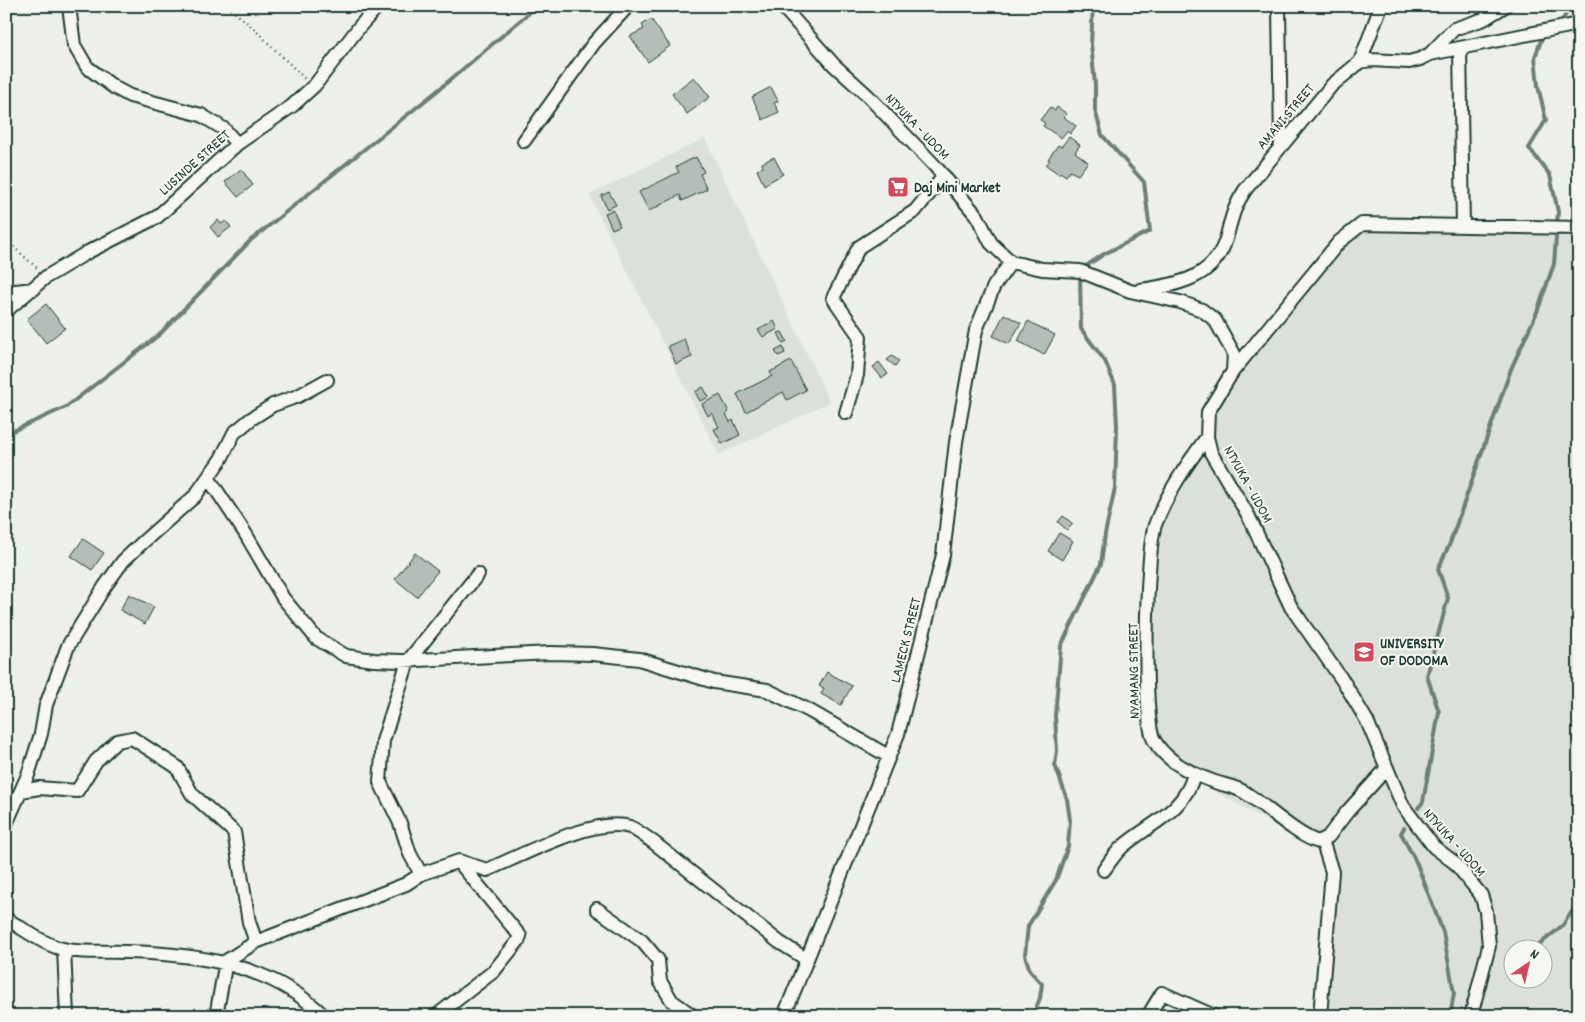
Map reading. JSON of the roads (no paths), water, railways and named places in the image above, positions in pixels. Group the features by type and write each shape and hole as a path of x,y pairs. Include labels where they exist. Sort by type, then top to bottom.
{"street":[{"path":"69,6 74,45 87,68 130,96 201,116 224,130 237,144"},
{"name":"LUSINDE STREET","path":"6,310 34,289 46,277 88,252 157,217 237,144 292,106 315,85 360,26 378,6"},
{"path":"524,141 594,43 628,6"},
{"name":"NTYUKA - UDOM","path":"782,6 834,65 867,95 944,176 977,216 991,243 1011,262"},
{"path":"1279,6 1281,146"},
{"path":"1360,62 1381,6"},
{"path":"1430,54 1454,29 1484,19 1505,6"},
{"path":"1360,62 1371,60 1409,62 1430,54 1579,24"},
{"path":"1460,48 1463,226"},
{"name":"AMANI STREET","path":"1130,291 1172,286 1194,278 1210,267 1221,253 1234,207 1281,146 1332,85 1360,62"},
{"path":"846,413 857,375 860,337 832,298 859,247 915,211 944,176"},
{"name":"NTYUKA - UDOM","path":"1471,1016 1489,946 1486,910 1481,895 1468,876 1434,847 1403,806 1367,721 1345,684 1291,607 1248,515 1218,468 1207,437 1208,412 1234,371 1339,242 1362,224 1579,228"},
{"path":"1011,262 1042,269 1080,271 1130,291 1180,302 1202,310 1215,320 1234,354 1234,371"},
{"name":"LAMECK STREET","path":"784,1016 898,734 943,555 956,442 976,330 994,286 1011,262"},
{"path":"6,292 34,289"},
{"path":"6,824 21,791 41,734 46,705 68,646 83,619 123,561 195,496 209,479 234,434 251,418 273,405 298,396 328,380"},
{"name":"NYAMANG STREET","path":"1207,437 1186,466 1165,502 1154,526 1148,570 1147,712 1153,739 1168,757 1194,774 1241,790 1313,840 1322,840"},
{"path":"209,479 245,533 283,598 316,638 346,656 374,660 408,660 550,653 639,658 660,663 699,678 767,690 808,710 888,756"},
{"path":"421,874 410,854 400,823 380,782 382,742 408,660 478,574"},
{"path":"21,791 39,788 77,791 96,761 117,741 132,738 177,766 192,794 234,832 249,922 256,942"},
{"path":"1320,1016 1332,872 1322,840 1328,837 1347,812 1387,768"},
{"path":"1104,870 1122,847 1157,824 1186,796 1194,774"},
{"path":"216,1016 226,961 256,942 406,884 421,874 459,861 487,870 584,829 610,826 630,827 653,842 779,942 806,959"},
{"path":"436,1016 494,971 520,936 459,861"},
{"path":"597,909 642,941 658,960 660,981 672,1001 693,1016"},
{"path":"6,919 39,939 64,949 175,953 226,961 289,989 312,1004 324,1016"},
{"path":"64,949 67,1016"},
{"path":"1148,1016 1162,993 1214,1016"}],"waterway":[{"path":"6,434 66,407 159,335 251,240 437,91 529,13 533,6"},
{"path":"1083,268 1104,254 1150,231 1144,182 1102,135 1095,110 1095,85 1091,44 1093,6"},
{"path":"1563,19 1571,6"},
{"path":"1418,808 1423,802 1439,712 1427,676 1448,598 1438,569 1450,543 1511,369 1537,312 1554,264 1558,212 1550,175 1529,148 1546,120 1538,86 1535,57 1543,35"},
{"path":"1033,1016 1040,998 1042,984 1030,971 1025,955 1028,926 1056,880 1068,846 1070,820 1067,799 1055,765 1057,751 1055,716 1061,646 1101,564 1105,534 1115,488 1117,426 1115,385 1105,361 1081,329 1080,274"},
{"path":"1404,828 1401,833 1417,864 1443,932 1454,993 1450,1016"},
{"path":"1545,940 1563,925 1579,901"}],"place":[{"name":"Daj Mini Market","path":"898,187"},
{"name":"UNIVERSITY OF DODOMA","path":"1364,652"}]}
